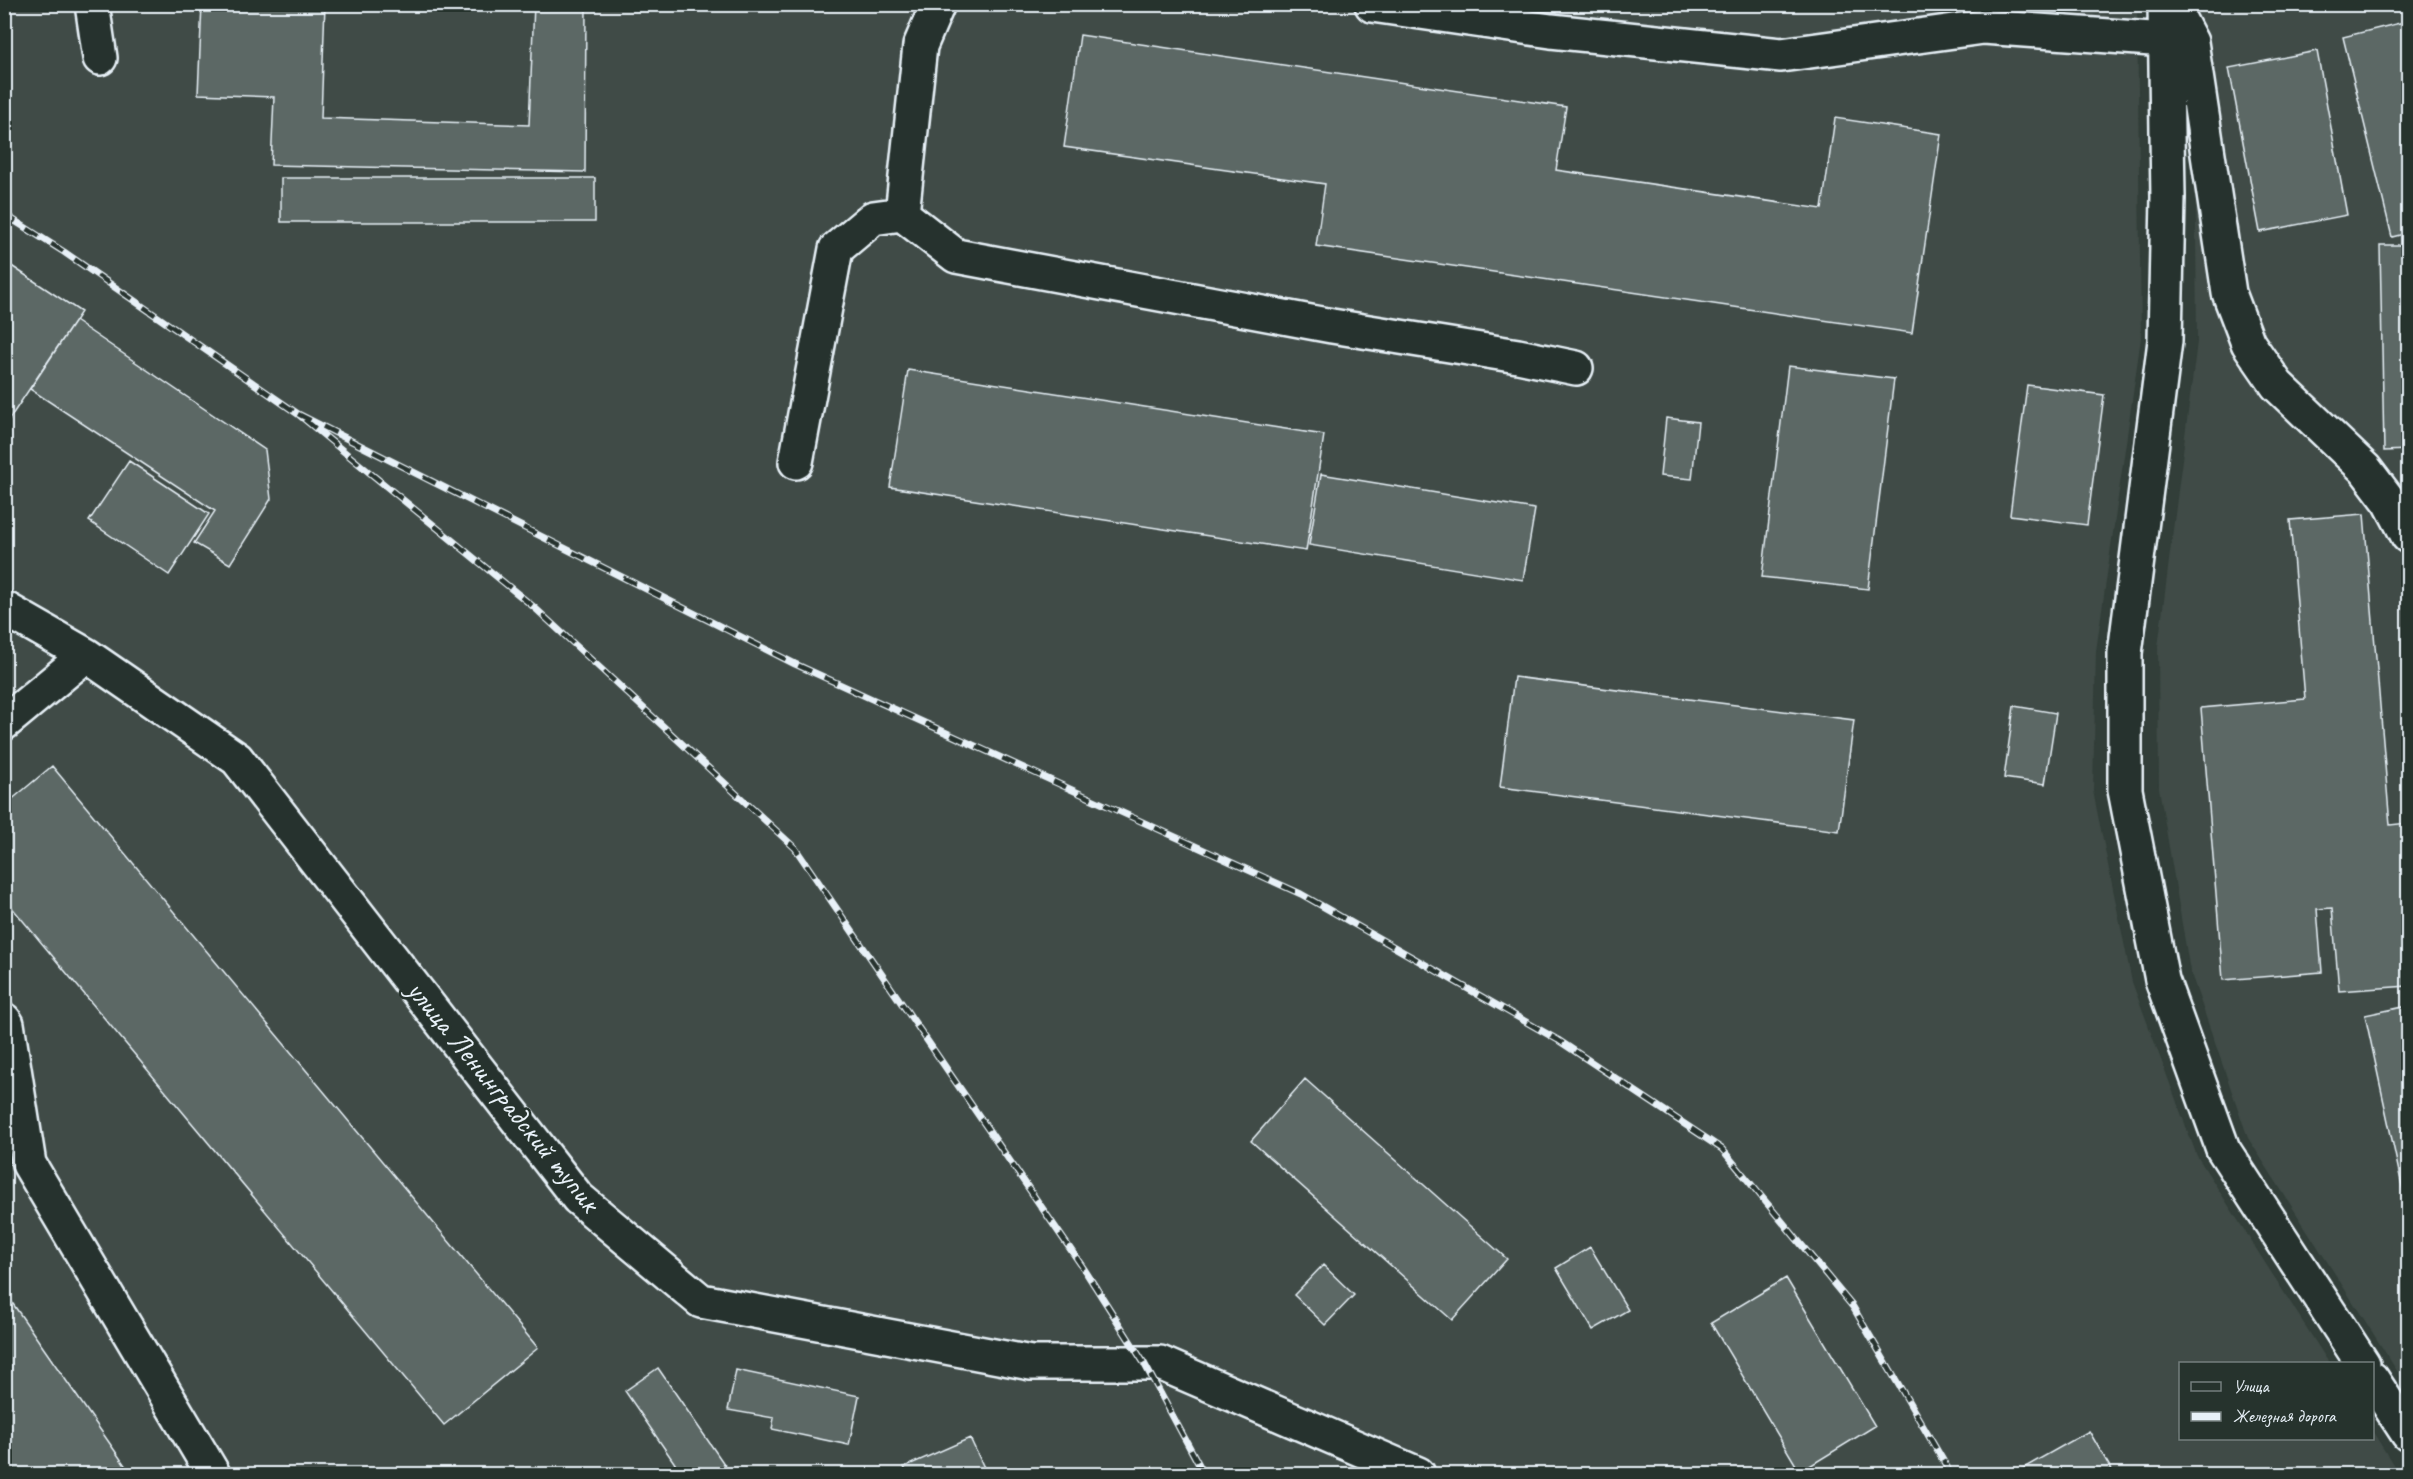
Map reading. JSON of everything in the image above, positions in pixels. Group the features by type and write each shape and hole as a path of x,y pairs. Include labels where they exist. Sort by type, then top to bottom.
{"street":[{"path":"92,4 100,58"},
{"path":"902,214 920,46 938,4"},
{"path":"2165,4 2168,197 2165,341 2125,653 2125,790 2162,980 2223,1149 2361,1362"},
{"path":"2171,4 2191,42 2229,293 2248,343 2277,385 2365,469 2390,502 2409,536"},
{"path":"1369,5 1551,31 1781,55 1983,27 2166,40"},
{"path":"796,462 836,249 873,218 902,214 956,256 1332,326 1518,356 1576,368"},
{"name":"улица Ленинградский тупик","path":"4,608 86,655 237,759 578,1198 701,1301 1031,1364 1160,1363 1418,1474"},
{"path":"4,723 86,655"},
{"path":"4,1020 8,1024 29,1164 213,1474"},
{"path":"2374,1381 2409,1434"}],"shaded area":[{"path":"5,5 2137,5 2141,338 2096,651 2093,791 2132,982 2197,1156 2328,1362 2179,1362 2179,1440 2374,1440 2374,1434 2399,1474 5,1474"},
{"path":"2194,5 2408,5 2408,1388 2248,1138 2190,971 2159,788 2158,647 2197,342"}],"building":[{"path":"202,4 325,4 321,118 529,125 534,4 586,4 585,172 271,165 274,97 198,94"},
{"path":"2408,21 2408,233 2392,237 2343,37"},
{"path":"1080,35 1566,107 1556,170 1822,209 1835,118 1941,134 1912,333 1316,246 1325,184 1064,147"},
{"path":"2317,51 2347,215 2260,232 2229,68"},
{"path":"281,178 595,178 595,222 281,222"},
{"path":"2380,245 2408,245 2408,450 2384,451"},
{"path":"4,261 81,312 4,427"},
{"path":"75,321 265,450 271,499 230,564 194,543 215,511 30,389"},
{"path":"1788,366 1894,379 1868,589 1762,577"},
{"path":"908,370 1324,435 1306,551 890,487"},
{"path":"2027,385 2104,395 2087,525 2010,515"},
{"path":"1666,418 1698,422 1692,479 1660,476"},
{"path":"129,461 209,514 169,575 89,521"},
{"path":"1321,474 1535,509 1523,580 1309,545"},
{"path":"2364,514 2390,825 2408,823 2408,986 2339,991 2332,908 2317,909 2322,972 2223,980 2201,708 2305,699 2290,520"},
{"path":"1514,677 1854,720 1839,831 1500,787"},
{"path":"2014,706 2056,713 2045,784 2004,778"},
{"path":"52,766 538,1348 444,1425 4,898 4,806"},
{"path":"2408,1006 2408,1208 2407,1209 2365,1015"},
{"path":"1305,1079 1507,1259 1452,1320 1251,1141"},
{"path":"1590,1247 1628,1310 1593,1330 1556,1268"},
{"path":"1323,1265 1354,1295 1325,1325 1294,1295"},
{"path":"1786,1278 1875,1426 1800,1472 1711,1323"},
{"path":"4,1291 131,1474 4,1474"},
{"path":"658,1368 731,1474 682,1474 625,1391"},
{"path":"736,1370 859,1396 849,1445 772,1429 774,1418 728,1410"},
{"path":"2089,1431 2114,1474 2013,1474"},
{"path":"970,1438 987,1474 908,1474 904,1467"}],"railway":[{"path":"4,214 64,252 298,414 535,608 795,848 1084,1269 1144,1363 1204,1474"},
{"path":"298,414 795,664 1301,894 1558,1040 1722,1149 1853,1307 1951,1474"}]}
